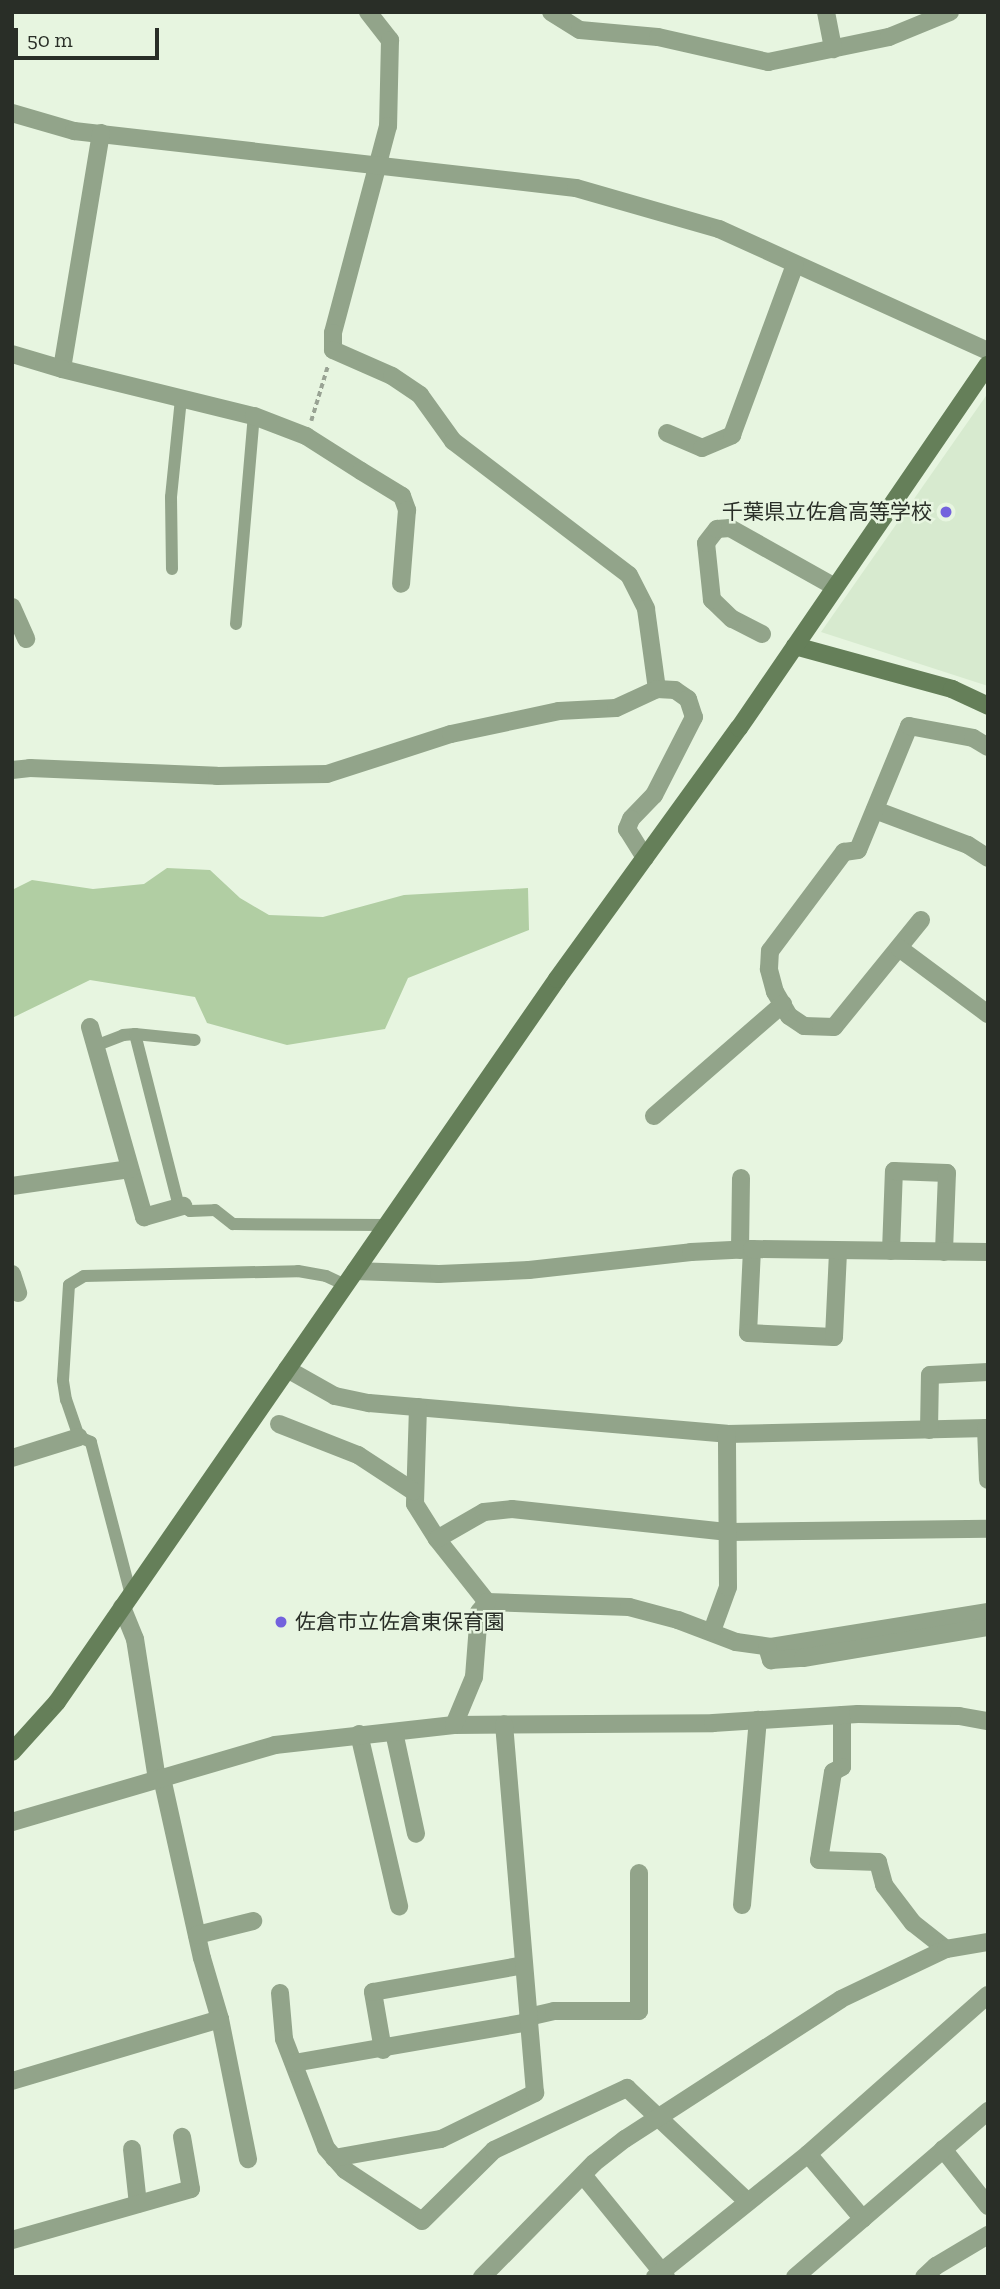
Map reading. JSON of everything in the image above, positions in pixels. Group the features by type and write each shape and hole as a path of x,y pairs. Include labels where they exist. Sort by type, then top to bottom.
{"street":[{"path":"368,12 390,40 388,126 333,332 333,350 392,376 420,395 453,441 629,575 646,609 657,689"},
{"path":"551,12 580,30 658,37 768,62 889,37 950,12"},
{"path":"826,12 833,49"},
{"path":"12,113 74,131 576,188 719,229 988,351"},
{"path":"62,369 101,133"},
{"path":"667,433 702,448 732,435 795,265"},
{"path":"12,354 62,369 254,416 306,436 401,496 407,510 401,584"},
{"path":"12,1752 57,1702 387,1225 795,646 988,365"},
{"path":"762,634 732,619 712,600 706,543 717,529 730,528 835,587"},
{"path":"12,607 26,639"},
{"path":"795,646 952,689 988,706"},
{"path":"12,770 30,768 218,776 327,774 451,734 559,711 615,708 657,689 675,690 688,699 694,717 654,795 631,819 627,829 645,858"},
{"path":"921,920 834,1027 804,1026 789,1016 769,969 770,951 844,852 858,850 909,726 974,738 988,747"},
{"path":"875,810 968,845 988,858"},
{"path":"899,948 988,1014"},
{"path":"654,1116 783,1004"},
{"path":"90,1027 144,1217 183,1206"},
{"path":"12,1186 130,1169"},
{"path":"891,1251 894,1171 947,1173 944,1252"},
{"path":"741,1178 748,1333 834,1337 838,1251"},
{"path":"350,1278 529,1270 584,1261 746,1250 988,1252"},
{"path":"12,1274 18,1293"},
{"path":"287,1369 335,1396 418,1407 726,1434 987,1428 988,1480"},
{"path":"929,1430 930,1375 988,1372"},
{"path":"418,1407 414,1491 419,1512 487,1602 629,1607 712,1631 736,1642 767,1647 988,1612"},
{"path":"279,1424 358,1455 414,1491"},
{"path":"712,1631 727,1587 729,1532 726,1434"},
{"path":"12,1458 79,1437"},
{"path":"437,1539 484,1511 512,1508 729,1532 988,1529"},
{"path":"126,1601 159,1778 220,2019 248,2159"},
{"path":"454,1725 474,1677 479,1612 487,1602"},
{"path":"767,1647 771,1660 803,1658 988,1627"},
{"path":"12,1822 275,1745 359,1734 454,1725 713,1723 842,1715 960,1716 988,1721"},
{"path":"842,1715 842,1767 833,1772 819,1860 878,1862 884,1885 913,1923 946,1950"},
{"path":"742,1905 758,1720"},
{"path":"334,2158 441,2140 534,2093 504,1724"},
{"path":"394,1732 415,1834"},
{"path":"359,1734 399,1906"},
{"path":"294,2063 383,2050 529,2020 554,2011 639,2011 639,1873"},
{"path":"197,1935 253,1921"},
{"path":"482,2277 583,2175 625,2138 841,1998 946,1950 988,1942"},
{"path":"383,2050 373,1992 524,1965"},
{"path":"280,1993 285,2039 326,2148 345,2170 422,2221 494,2150 627,2088 748,2202"},
{"path":"583,2175 661,2275 808,2154 988,1995"},
{"path":"12,2081 220,2019"},
{"path":"795,2277 988,2111"},
{"path":"12,2241 191,2189 182,2137"},
{"path":"132,2149 138,2204"},
{"path":"943,2149 988,2206"},
{"path":"808,2154 863,2218"},
{"path":"924,2277 936,2266 988,2235"}],"lane":[{"path":"172,569 171,497 181,399"},
{"path":"236,624 254,416"},
{"path":"135,1034 178,1203 190,1211 215,1210 233,1224 387,1225"},
{"path":"95,1046 123,1035 135,1034 195,1041"},
{"path":"126,1601 91,1442 79,1437 63,1380 69,1284 84,1276 298,1271 350,1278"}],"path":[{"path":"306,436 333,350"}],"shaded area":[{"name":"千葉県立佐倉高等学校","path":"988,393 988,686 821,632"},
{"path":"167,868 210,870 240,898 269,915 323,917 404,895 528,888 529,930 408,978 385,1029 287,1045 207,1023 195,997 90,980 12,1018 12,890 32,880 93,889 144,884"}],"place":[{"name":"千葉県立佐倉高等学校","path":"946,512"},
{"name":"佐倉市立佐倉東保育園","path":"281,1622"}]}
